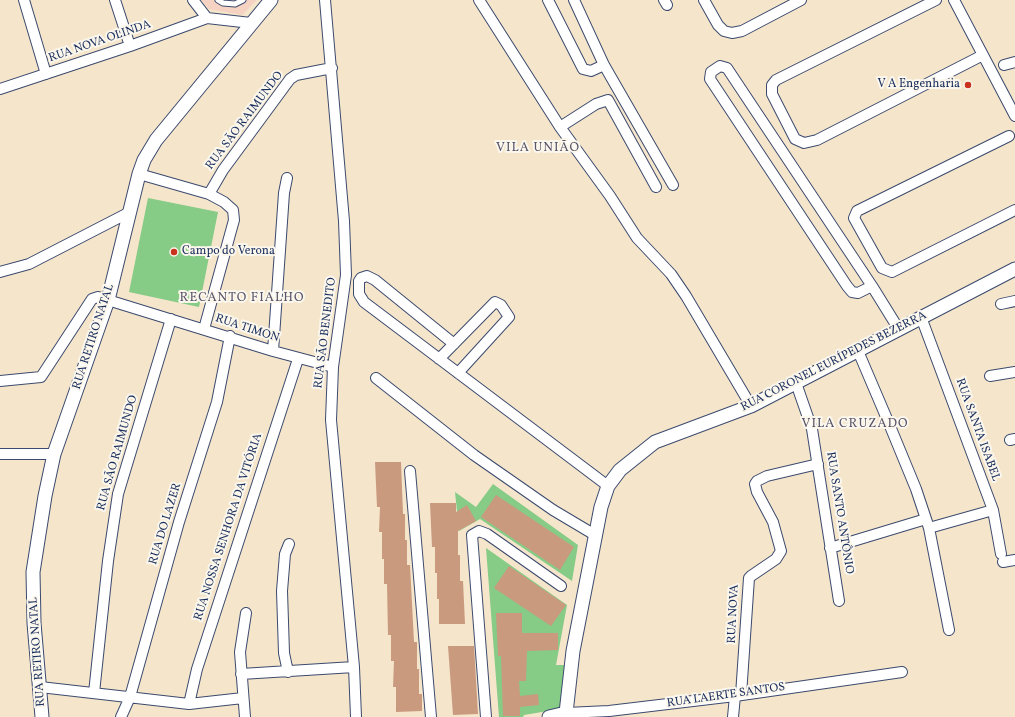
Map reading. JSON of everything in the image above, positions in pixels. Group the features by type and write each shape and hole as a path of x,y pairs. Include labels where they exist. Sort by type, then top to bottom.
{"street":[{"path":"24,0 46,74"},
{"path":"114,0 130,46"},
{"path":"193,0 207,18 251,23"},
{"name":"RUA RETIRO NATAL","path":"42,717 34,623 33,572 45,496 54,454 108,300 144,160 156,140 271,0"},
{"name":"RUA SÃO BENEDITO","path":"325,0 344,221 346,275 333,367 331,420 354,667 356,717"},
{"path":"479,0 560,127 610,196 637,238 671,274 686,296 751,406"},
{"path":"548,0 583,69 591,71 604,65"},
{"path":"574,0 604,65 673,185"},
{"path":"704,0 718,25 724,30 732,33 742,31 801,0"},
{"path":"936,0 776,80 772,85 772,94 795,139 804,143 816,140 983,55"},
{"path":"954,0 1015,116"},
{"name":"RUA NOVA OLINDA","path":"0,89 130,46 207,18"},
{"path":"1004,65 1015,62"},
{"path":"872,286 858,293 852,292 847,286 710,79 711,72 720,66 726,68 872,286 898,328"},
{"name":"RUA SÃO RAIMUNDO","path":"209,194 223,170 290,79 296,74 332,68"},
{"path":"560,127 596,104 608,100 656,187"},
{"path":"1009,136 856,211 854,218 882,268 892,272 1015,210"},
{"path":"140,174 209,194 230,206 233,210 234,220 204,329"},
{"path":"273,351 284,193 287,178"},
{"path":"0,272 29,264 130,212"},
{"name":"RUA CORONEL EURÍPEDES BEZERRA","path":"566,713 573,651 594,535 608,486 620,470 655,442 751,406 858,351 898,328 1015,269"},
{"path":"454,344 375,280 367,276 361,278 359,281 359,294 364,302 608,486"},
{"path":"0,381 41,377 92,299 98,297 108,300"},
{"name":"RUA TIMON","path":"108,300 230,336 298,359 333,367"},
{"path":"1001,304 1015,301"},
{"path":"439,359 495,302 501,305 506,310 509,317 458,373"},
{"name":"RUA SANTA ISABEL","path":"921,317 993,510 1002,558 1015,560"},
{"name":"RUA SÃO RAIMUNDO","path":"94,693 109,553 118,494 171,319"},
{"name":"RUA DO LAZER","path":"121,717 130,697 179,522 217,402 230,336"},
{"path":"858,351 890,426 927,524 949,630"},
{"name":"RUA NOSSA SENHORA DA VITÓRIA","path":"189,704 197,669 298,359"},
{"path":"990,376 1015,372"},
{"path":"376,378 474,454 553,510 594,535"},
{"name":"RUA SANTO ANTÔNIO","path":"796,383 812,429 839,601"},
{"path":"0,454 54,454"},
{"name":"RUA NOVA","path":"738,695 749,578 776,559 781,551 773,522 757,492 755,484 757,481 767,476 818,464"},
{"path":"410,471 431,717"},
{"path":"830,548 927,524 993,510"},
{"path":"486,717 472,535 479,531 487,534 562,586"},
{"path":"288,672 284,653 282,591 285,554 289,544"},
{"path":"246,613 240,652 243,698 246,717"},
{"path":"241,674 354,667"},
{"name":"RUA LAERTE SANTOS","path":"549,717 566,713 609,712 902,672"},
{"path":"40,686 189,704 243,698"},
{"path":"733,717 738,695"}],"lane":[{"path":"218,0 223,3 235,4 242,0"}],"shaded area":[{"path":"201,0 257,0 242,15 209,9"}],"green space":[{"name":"Campo do Verona","path":"148,198 218,212 199,307 129,292"},
{"path":"493,484 578,545 572,581 480,519 459,531 455,492 476,507"},
{"path":"486,548 567,605 556,665 565,665 560,709 524,715 523,717 499,717"}],"building":[{"path":"375,462 401,462 403,514 405,514 405,540 407,540 407,565 410,565 414,642 417,642 417,669 419,669 419,694 422,694 422,711 396,712 396,687 393,687 394,661 391,661 391,635 388,635 387,584 384,584 384,559 382,559 382,532 379,532 380,507 377,507"},
{"path":"496,495 574,547 560,570 481,517"},
{"path":"430,503 456,503 456,512 467,505 476,521 458,531 458,555 460,555 460,581 463,581 465,624 439,624 439,599 437,599 437,573 435,573 435,547 432,547"},
{"path":"509,566 566,605 551,626 494,588"},
{"path":"496,613 522,613 522,633 558,633 558,650 527,651 526,681 519,681 520,696 538,694 539,705 520,707 520,716 503,716 501,656 498,656"},
{"path":"448,646 474,646 478,714 453,715"}],"place":[{"name":"V A Engenharia","path":"968,85"},
{"name":"Campo do Verona","path":"174,252"}],"district":[{"name":"VILA UNIÃO","path":"538,149"},
{"name":"RECANTO FIALHO","path":"242,299"},
{"name":"VILA CRUZADO","path":"855,425"}]}
